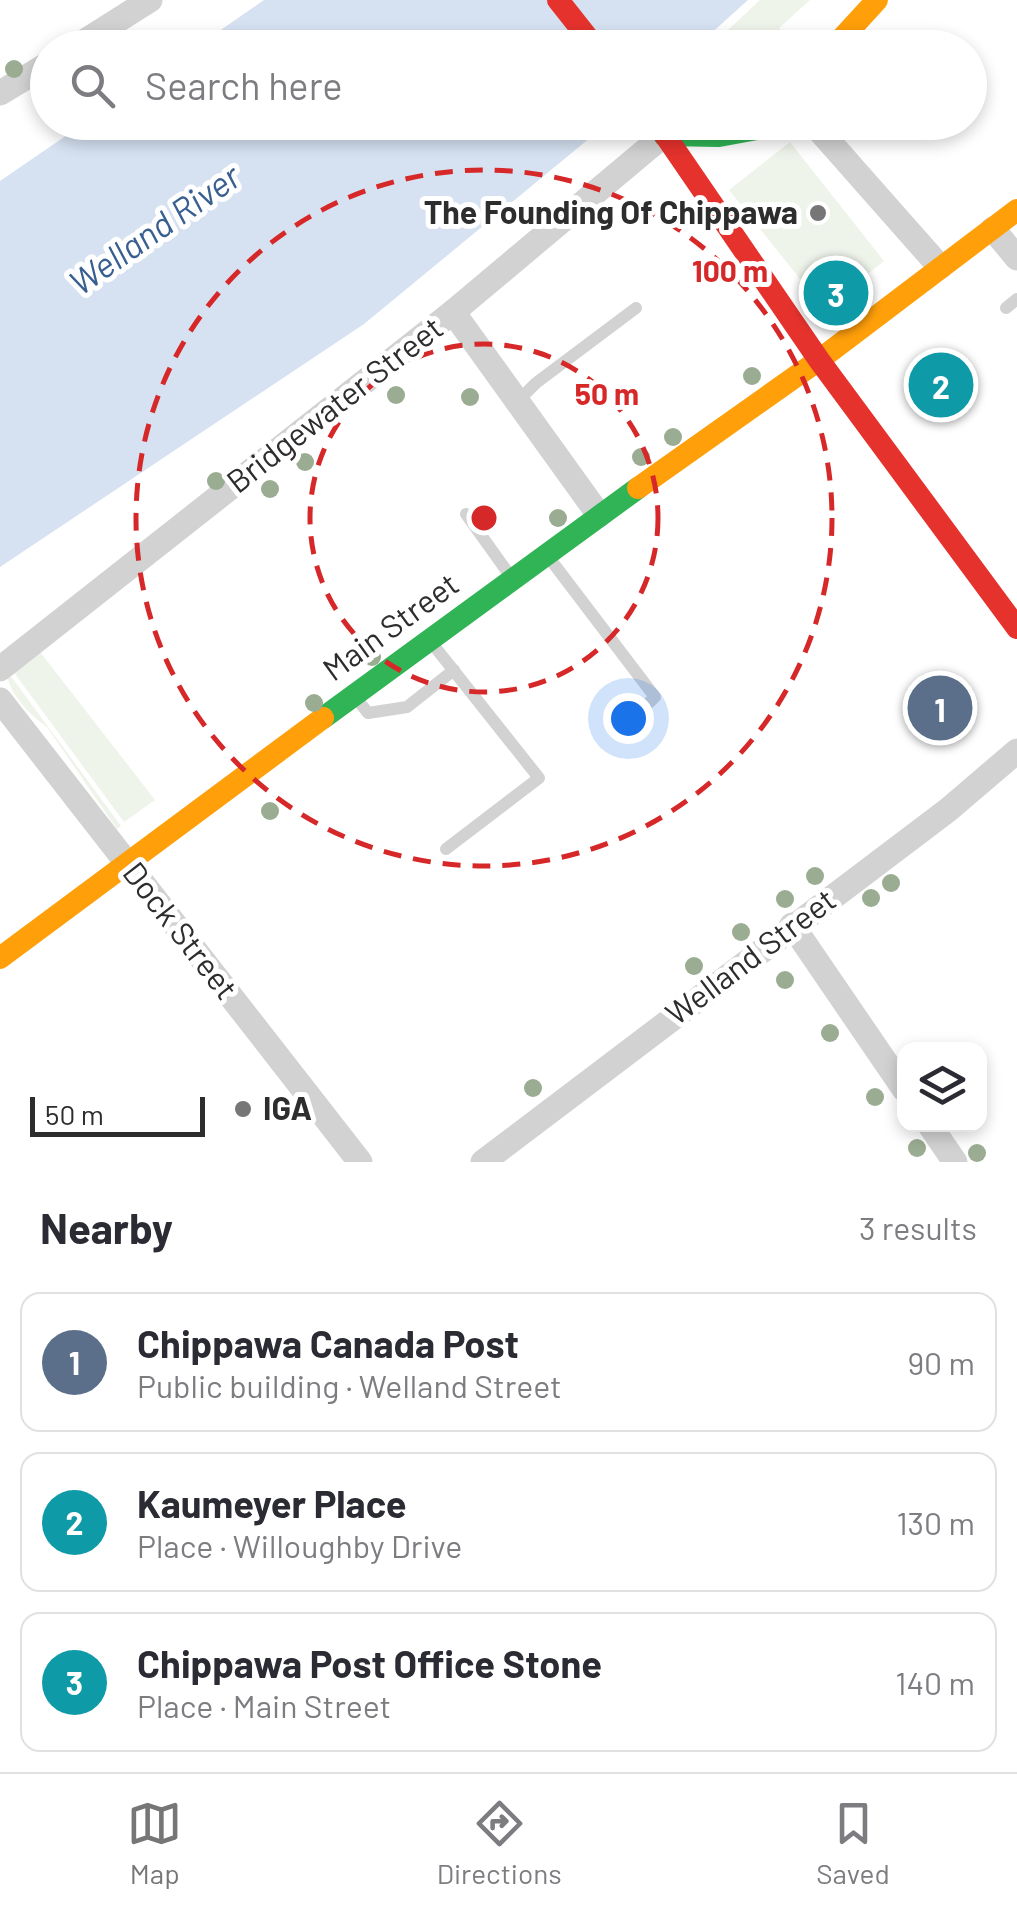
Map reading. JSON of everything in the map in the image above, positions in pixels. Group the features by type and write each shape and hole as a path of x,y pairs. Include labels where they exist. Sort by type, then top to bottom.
{"main road":[{"path":"558,0 582,30"},
{"path":"850,30 877,0"},
{"path":"674,140 713,174 819,360 1017,628"},
{"path":"713,174 746,140"},
{"name":"Main Street","path":"0,958 546,553 819,360 1017,210"}],"street":[{"path":"102,30 150,0"},
{"path":"0,93 30,75"},
{"name":"Bridgewater Street","path":"0,669 453,312 645,140"},
{"path":"828,140 940,267"},
{"path":"993,229 1017,258"},
{"path":"453,312 599,515"},
{"name":"Dock Street","path":"0,700 360,1162"},
{"name":"Welland Street","path":"483,1162 948,810 1017,750"},
{"path":"792,925 897,1079"},
{"path":"934,1132 955,1162"}],"lane":[{"path":"518,401 636,308"},
{"path":"466,514 512,578"},
{"path":"546,553 655,697 634,717"},
{"path":"429,640 540,778 446,849"},
{"path":"354,695 368,712 407,707 454,670"}],"shaded area":[{"path":"760,0 810,0 781,30 728,30"},
{"path":"790,142 884,261 824,309 729,190"},
{"path":"37,648 155,800 124,822 10,667"},
{"path":"7,671 121,826 117,829 47,727 15,695"}],"water":[{"path":"264,0 748,0 715,30 221,30"},
{"name":"Welland River","path":"60,140 587,140 364,324 0,567 0,181"}],"traffic: fast":[{"path":"323,718 638,488"}],"traffic: slow":[{"path":"850,30 877,0"},
{"path":"638,488 819,360 1017,210"},
{"path":"0,958 323,718"}],"traffic: jam":[{"path":"558,0 582,30"},
{"path":"668,140 819,360 1017,628"}],"place":[{"name":"The Founding Of Chippawa","path":"818,213"},
{"name":"Chippawa Post Office Stone","path":"836,293"},
{"name":"Kaumeyer Place","path":"941,385"},
{"name":"Chippawa Canada Post","path":"940,708"},
{"name":"IGA","path":"243,1109"}]}
